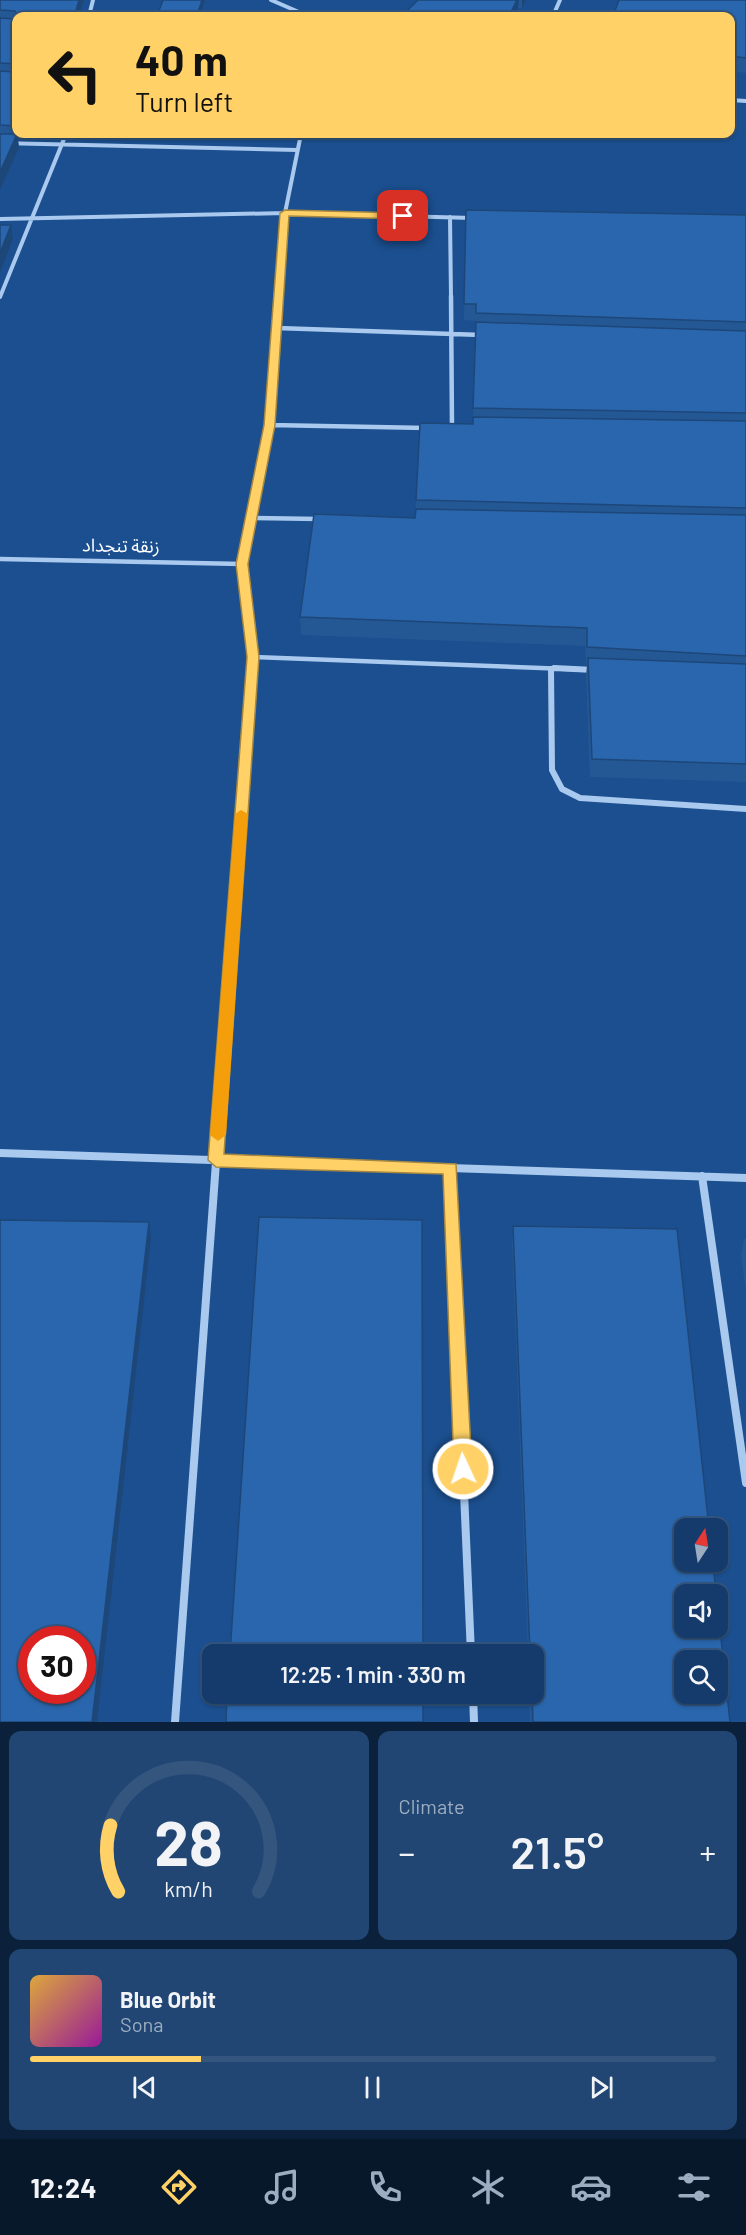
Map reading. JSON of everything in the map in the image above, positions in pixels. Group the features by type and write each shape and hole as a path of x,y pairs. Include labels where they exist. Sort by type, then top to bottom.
{"street":[{"path":"271,0 300,12"},
{"path":"507,10 522,12"},
{"path":"0,296 33,220 65,138"},
{"path":"175,1722 253,657 242,564 270,425 285,213 300,138"},
{"path":"0,143 297,150"},
{"path":"0,219 285,213 486,218"},
{"path":"450,217 452,429"},
{"path":"277,328 487,335"},
{"path":"270,425 430,428"},
{"path":"441,429 464,429"},
{"path":"251,518 322,520"},
{"name":"زنقة تنجداد","path":"0,559 242,564"},
{"path":"253,657 597,671"},
{"path":"550,669 552,770 562,789 580,798 746,809"},
{"path":"0,1153 746,1178"},
{"path":"450,1168 471,1644"},
{"path":"702,1176 746,1483"},
{"path":"473,1704 474,1722"}],"building":[{"path":"0,0 79,0 76,11 69,12 0,10"},
{"path":"163,0 202,0 198,12 158,12"},
{"path":"418,0 517,0 511,12 406,12"},
{"path":"619,0 746,0 746,58 735,57 735,12 614,12"},
{"path":"0,18 12,19 12,64 0,63"},
{"path":"0,71 12,72 12,126 0,125"},
{"path":"0,134 12,134 12,138 15,138 0,172"},
{"path":"466,210 746,215 746,322 476,313 476,304 464,304"},
{"path":"0,225 11,225 0,253"},
{"path":"476,322 746,331 746,413 473,408"},
{"path":"473,417 746,421 746,508 416,500 420,423 473,424"},
{"path":"416,509 746,515 746,656 587,647 587,628 300,617 314,514 415,518"},
{"path":"588,658 746,664 746,764 592,759"},
{"path":"259,1217 422,1220 423,1644 231,1644"},
{"path":"0,1220 149,1222 96,1687 96,1626 18,1626 18,1704 94,1704 92,1722 0,1722"},
{"path":"513,1226 677,1229 708,1518 674,1518 674,1572 714,1572 715,1584 674,1584 674,1638 721,1638 722,1650 674,1650 674,1704 728,1703 730,1722 533,1722 532,1704 544,1704 544,1644 530,1644"},
{"path":"227,1704 423,1704 423,1722 226,1722"}],"slow traffic":[{"path":"218,1135 241,814"}],"route":[{"path":"403,216 285,213 270,425 242,564 253,657 216,1160 450,1168 463,1469"}]}
